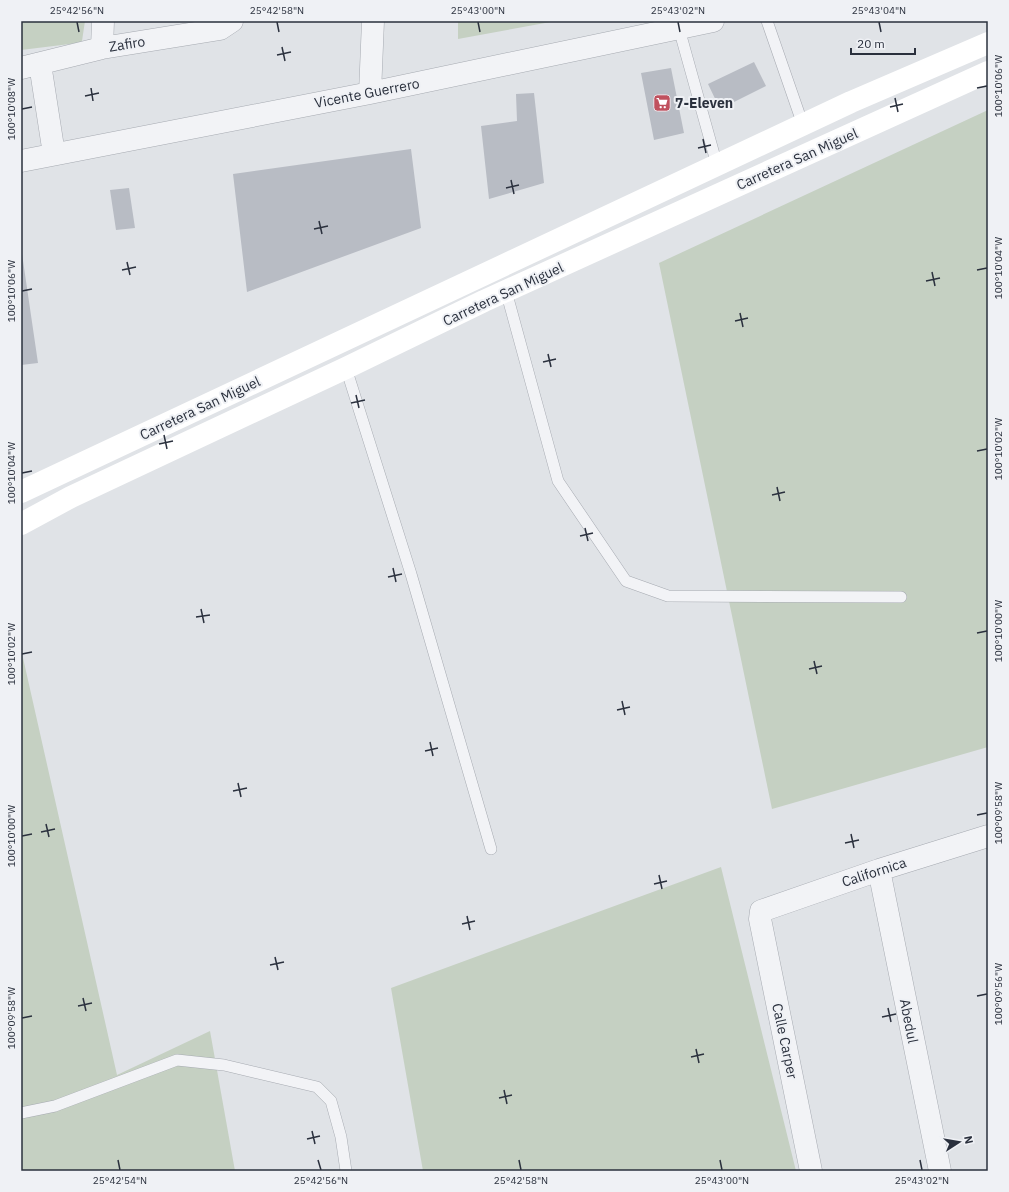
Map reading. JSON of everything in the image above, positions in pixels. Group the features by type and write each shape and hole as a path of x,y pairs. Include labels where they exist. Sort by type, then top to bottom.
{"main road":[{"name":"Carretera San Miguel","path":"21,492 803,124 988,43"},
{"name":"Carretera San Miguel","path":"21,524 72,497 506,291 988,72"}],"street":[{"path":"102,48 103,21"},
{"name":"Zafiro","path":"31,66 102,48 220,29 232,21"},
{"path":"370,93 373,21"},
{"name":"Vicente Guerrero","path":"21,157 54,154 370,93 678,25 713,21"},
{"path":"31,66 54,154"},
{"name":"Californica","path":"761,911 879,870 988,836"},
{"name":"Abedul","path":"879,870 940,1171"},
{"name":"Calle Carper","path":"761,911 760,919 811,1171"}],"lane":[{"path":"767,21 803,124"},
{"path":"678,25 717,165"},
{"path":"506,291 558,481 626,581 668,596 902,597"},
{"path":"346,368 411,574 491,849"},
{"path":"21,1113 55,1106 177,1060 224,1065 318,1087 331,1101 341,1137 346,1171"}],"green space":[{"path":"21,21 85,21 82,41 78,43 21,50"},
{"path":"458,21 556,21 458,39"},
{"path":"988,110 988,747 772,809 659,263"},
{"path":"21,649 117,1075 210,1031 235,1171 21,1171"},
{"path":"721,867 796,1171 423,1171 391,988"}],"building":[{"path":"754,62 766,86 720,109 708,84"},
{"name":"7-Eleven","path":"671,68 684,133 654,140 641,73"},
{"path":"534,93 544,183 489,199 481,126 517,121 516,94"},
{"path":"411,149 421,228 247,292 233,174"},
{"path":"129,188 135,228 116,230 110,190"},
{"path":"21,247 38,363 21,365"}],"place":[{"name":"7-Eleven","path":"662,103"}]}
